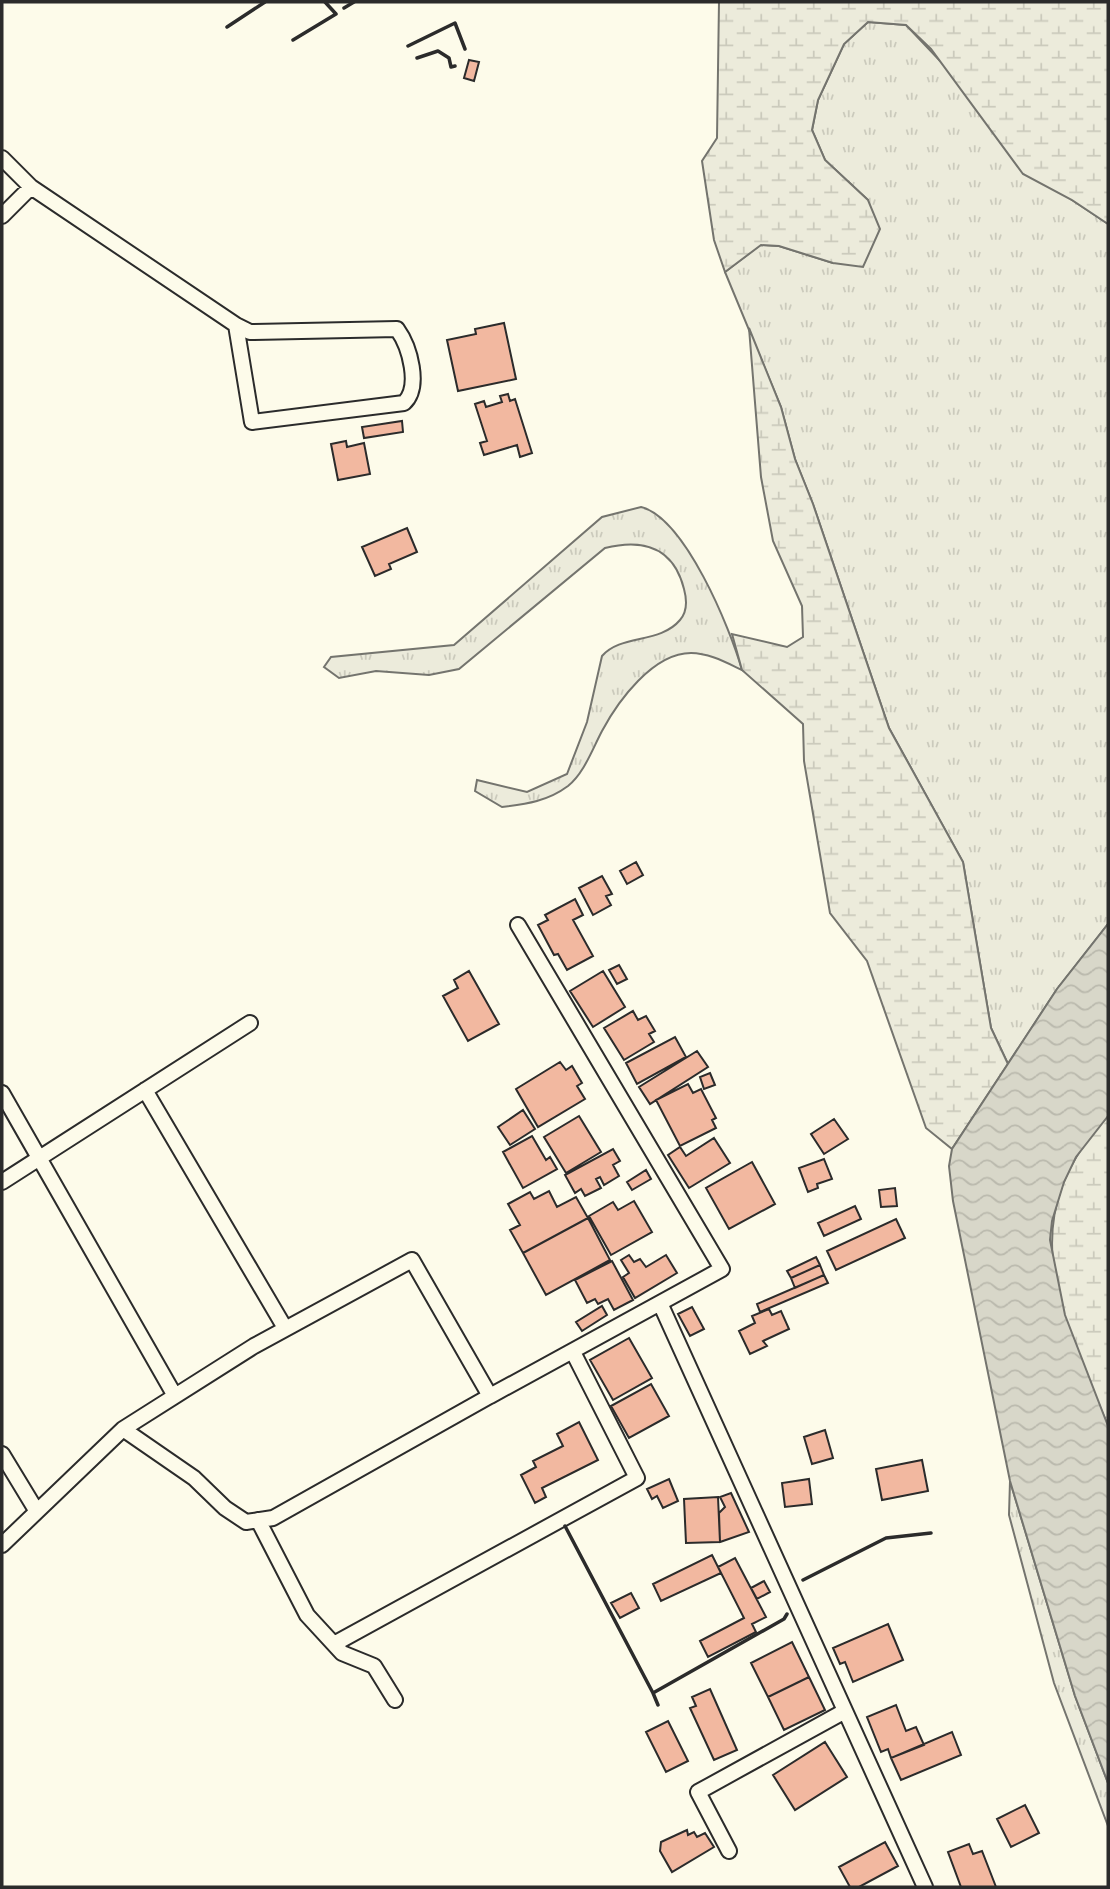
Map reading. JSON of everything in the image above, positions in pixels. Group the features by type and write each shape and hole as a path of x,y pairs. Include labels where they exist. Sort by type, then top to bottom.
{"street":[{"path":"2,158 31,187 236,326 250,332 397,329 404,339 414,384 411,397 404,403 252,422 236,326"},
{"path":"2,216 31,187"},
{"path":"122,1429 194,1478 225,1508 246,1522 273,1518 722,1269 517,925"},
{"path":"2,1182 250,1023"},
{"path":"145,1090 285,1328"},
{"path":"2,1093 175,1395"},
{"path":"2,1545 122,1429 285,1328 412,1260 490,1396"},
{"path":"660,1303 925,1887"},
{"path":"334,1644 637,1478 573,1352"},
{"path":"2,1454 36,1510"},
{"path":"258,1520 307,1615 342,1653 374,1666 395,1700"},
{"path":"729,1851 698,1792 845,1711"}],"green space":[{"path":"719,2 1108,2 1108,224 1072,200 1023,174 931,49 906,25 868,22 844,44 818,100 812,130 825,160 868,200 880,229 863,267 833,263 779,246 761,245 725,272 714,240 702,161 717,138"},
{"path":"868,22 906,25 1072,200 1108,224 1108,924 1057,989 1008,1064 991,1028 963,862 889,728 813,504 795,459 781,407 725,272 760,245 779,246 833,263 868,200 825,160 812,130 818,100 844,44"},
{"path":"749,328 781,407 795,459 813,504 889,728 963,862 991,1028 1008,1064 952,1149 926,1128 867,961 830,913 804,761 803,724 742,670 732,634 787,647 803,637 802,606 773,541 761,477"},
{"path":"641,507 657,515 674,531 689,552 716,603 742,670 698,653 677,655 663,661 627,693 609,719 579,775 553,795 529,803 502,807 475,791 477,780 527,792 567,774 587,722 602,656 619,644 672,628 684,613 686,597 679,575 673,564 656,550 633,545 605,548 459,669 429,675 376,671 339,678 324,667 331,657 454,645 602,517"},
{"path":"1108,1116 1108,1426 1074,1345 1062,1306 1054,1268 1053,1230 1060,1192 1078,1154"},
{"path":"1010,1481 1075,1696 1108,1783 1108,1826 1054,1683 1009,1515"}],"water":[{"path":"1108,924 1108,1116 1076,1157 1064,1182 1052,1221 1050,1240 1065,1315 1108,1426 1108,1783 1075,1696 1010,1481 953,1201 949,1166 952,1149 1057,989"}],"building":[{"path":"469,60 479,62 474,81 464,78"},
{"path":"504,323 516,379 458,391 447,340 476,334 475,329"},
{"path":"508,394 510,401 515,399 532,453 520,457 517,445 484,455 480,443 487,441 475,404 484,401 486,407 502,402 500,396"},
{"path":"402,421 403,432 364,438 362,427"},
{"path":"346,441 347,447 364,443 370,474 338,480 331,444"},
{"path":"407,528 417,552 389,564 391,569 375,576 362,547"},
{"path":"636,862 643,875 627,884 620,871"},
{"path":"602,876 612,894 606,896 611,905 593,915 579,888"},
{"path":"575,899 583,915 573,920 593,956 567,970 558,954 554,955 538,925 548,920 545,915"},
{"path":"619,965 627,979 617,984 609,970"},
{"path":"469,971 499,1024 468,1041 443,996 458,988 454,980"},
{"path":"603,971 625,1007 593,1027 570,991"},
{"path":"633,1011 638,1020 646,1016 655,1031 649,1034 654,1042 624,1060 604,1028"},
{"path":"675,1037 686,1057 637,1084 626,1063"},
{"path":"697,1051 708,1067 650,1104 639,1087"},
{"path":"560,1062 566,1070 572,1066 582,1083 577,1086 585,1099 538,1127 516,1089"},
{"path":"710,1073 715,1085 704,1089 700,1077"},
{"path":"688,1084 693,1093 701,1089 716,1118 712,1120 716,1128 680,1146 656,1100"},
{"path":"523,1110 535,1129 510,1145 498,1127"},
{"path":"579,1116 601,1152 566,1173 544,1137"},
{"path":"834,1119 848,1139 824,1154 811,1134"},
{"path":"532,1136 546,1160 550,1157 557,1169 523,1188 503,1152"},
{"path":"714,1138 730,1163 689,1188 668,1155 680,1147 686,1156"},
{"path":"613,1149 620,1161 613,1165 619,1176 604,1185 600,1177 596,1179 601,1188 585,1196 581,1189 575,1193 565,1175"},
{"path":"824,1159 832,1179 817,1184 818,1188 808,1192 799,1168"},
{"path":"752,1162 775,1204 729,1229 706,1188"},
{"path":"646,1170 651,1179 632,1190 627,1182"},
{"path":"895,1188 897,1206 881,1207 879,1190"},
{"path":"549,1191 557,1207 576,1197 588,1218 523,1253 510,1230 520,1225 508,1204 530,1192 534,1199"},
{"path":"634,1201 652,1232 611,1255 589,1216 613,1202 618,1210"},
{"path":"855,1206 861,1219 824,1236 818,1223"},
{"path":"588,1218 610,1260 546,1295 523,1253"},
{"path":"896,1219 905,1238 836,1270 827,1251"},
{"path":"629,1255 634,1262 640,1259 646,1267 666,1255 677,1273 635,1298 623,1277 629,1273 621,1260"},
{"path":"816,1257 820,1265 791,1278 787,1271"},
{"path":"612,1261 633,1300 614,1310 608,1299 598,1304 595,1299 587,1303 575,1280"},
{"path":"820,1265 824,1275 795,1288 791,1278"},
{"path":"824,1275 828,1283 760,1312 757,1304"},
{"path":"602,1306 607,1315 582,1331 576,1322"},
{"path":"692,1307 704,1329 690,1336 678,1314"},
{"path":"769,1309 772,1315 781,1311 789,1329 763,1341 767,1346 750,1354 739,1331 755,1323 752,1316"},
{"path":"629,1338 652,1378 613,1400 590,1360"},
{"path":"651,1384 669,1416 629,1438 611,1406"},
{"path":"579,1422 598,1460 542,1488 546,1497 535,1503 521,1475 536,1467 533,1461 563,1446 557,1434"},
{"path":"825,1430 833,1458 812,1464 804,1437"},
{"path":"922,1460 928,1491 882,1500 876,1469"},
{"path":"669,1479 678,1501 663,1508 657,1496 652,1499 647,1489"},
{"path":"809,1479 812,1504 785,1507 782,1483"},
{"path":"731,1493 749,1532 720,1542 719,1513 725,1507 720,1497"},
{"path":"718,1497 720,1542 686,1543 684,1499"},
{"path":"712,1555 721,1573 661,1601 653,1584"},
{"path":"735,1558 766,1617 752,1624 756,1632 708,1657 700,1641 744,1618 718,1567"},
{"path":"764,1581 770,1592 757,1599 751,1588"},
{"path":"631,1593 639,1608 620,1618 611,1603"},
{"path":"888,1624 903,1660 853,1682 845,1662 840,1664 833,1648"},
{"path":"792,1642 809,1677 768,1697 751,1663"},
{"path":"809,1677 825,1710 784,1730 768,1697"},
{"path":"710,1689 737,1750 714,1760 690,1708 696,1706 692,1697"},
{"path":"896,1705 906,1731 916,1727 924,1745 891,1758 888,1749 881,1752 867,1717"},
{"path":"668,1721 688,1761 666,1772 646,1732"},
{"path":"952,1732 961,1755 901,1780 891,1758"},
{"path":"825,1742 847,1777 795,1810 773,1775"},
{"path":"1025,1805 1039,1833 1011,1847 997,1819"},
{"path":"687,1830 688,1835 694,1832 697,1837 705,1833 714,1847 672,1872 660,1851 661,1842"},
{"path":"885,1842 898,1866 859,1887 850,1887 839,1867"},
{"path":"969,1844 973,1854 982,1851 996,1887 961,1887 948,1852"}],"wall":[{"path":"227,27 265,2"},
{"path":"293,40 336,14 325,2"},
{"path":"344,8 354,2"},
{"path":"408,46 455,23 465,49"},
{"path":"417,58 438,51 449,58 451,67 455,66"},
{"path":"565,1526 653,1693 784,1619 787,1614"},
{"path":"803,1580 886,1538 931,1533"},
{"path":"653,1693 658,1705"}]}
